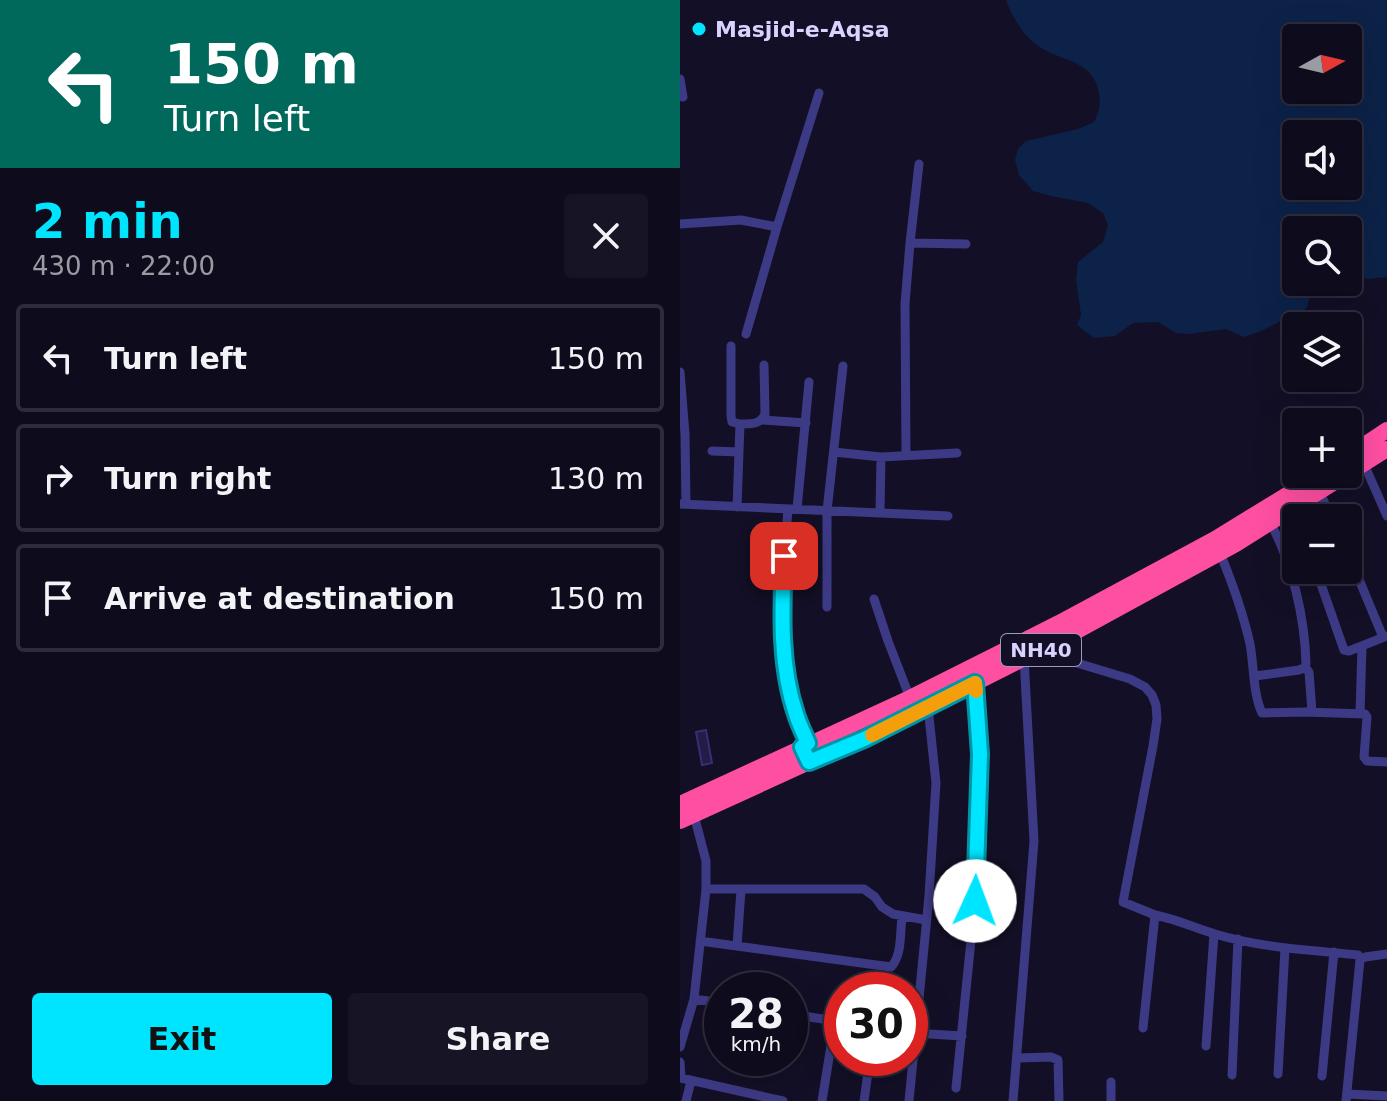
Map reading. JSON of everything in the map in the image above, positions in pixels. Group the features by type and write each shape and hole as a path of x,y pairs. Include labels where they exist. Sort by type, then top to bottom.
{"highway":[{"path":"1362,447 1387,430"},
{"name":"NH40","path":"806,751 864,739 1064,638 1220,553 1387,449"},
{"name":"NH40","path":"685,812 1138,581 1298,488"}],"street":[{"path":"680,79 683,97"},
{"path":"746,334 819,93"},
{"path":"906,455 905,304 919,164"},
{"path":"680,224 741,220 777,227"},
{"path":"910,243 966,244"},
{"path":"731,346 732,422 752,424 763,420 806,423"},
{"path":"763,420 764,365"},
{"path":"827,607 827,511 843,366"},
{"path":"680,372 685,434 683,504 948,516"},
{"path":"806,751 784,653 783,603 809,382"},
{"path":"737,507 740,424"},
{"path":"712,451 739,452"},
{"path":"834,452 881,457 957,453"},
{"path":"880,513 881,457"},
{"path":"1364,464 1387,516"},
{"path":"1319,491 1325,504"},
{"path":"1270,522 1282,544"},
{"path":"1220,553 1247,634 1262,713 1365,714 1364,757 1367,761 1387,762"},
{"path":"1297,584 1312,712"},
{"path":"1321,584 1344,650 1349,651 1385,636 1362,584"},
{"path":"874,599 910,698"},
{"path":"1064,638 1077,663 1130,679 1145,687 1156,705 1153,746 1123,902 1214,934 1285,948 1358,955 1347,1098 1387,1096"},
{"path":"1360,714 1362,646"},
{"path":"1013,1101 1034,841 1024,658"},
{"path":"1255,676 1305,667"},
{"path":"956,1088 976,886 980,754 975,683"},
{"path":"920,972 936,783 928,707"},
{"path":"680,1047 694,999 706,889 706,861 685,812"},
{"path":"706,889 864,889 893,914 926,920"},
{"path":"737,946 741,890"},
{"path":"1143,1028 1155,915"},
{"path":"700,941 891,967 897,957 902,917"},
{"path":"1206,1046 1214,934"},
{"path":"1232,1075 1238,939"},
{"path":"1278,1074 1285,948"},
{"path":"1322,1076 1334,952"},
{"path":"1360,960 1387,954"},
{"path":"694,999 704,1000"},
{"path":"928,1034 962,1036"},
{"path":"1017,1058 1051,1057 1058,1060 1059,1101"},
{"path":"680,1062 681,1078 783,1101"},
{"path":"822,1101 827,1076"},
{"path":"864,1101 867,1076"},
{"path":"909,1101 910,1076"},
{"path":"686,1101 691,1081"},
{"path":"1111,1082 1111,1101"}],"water":[{"path":"1006,0 1387,0 1387,277 1362,277 1362,216 1282,216 1282,296 1310,296 1307,308 1299,312 1282,312 1282,320 1244,337 1226,329 1176,333 1158,322 1133,323 1115,336 1094,338 1077,325 1081,315 1076,280 1078,262 1103,242 1108,225 1103,213 1088,203 1033,191 1019,175 1015,160 1018,149 1026,141 1078,129 1094,122 1099,108 1099,93 1096,82 1083,67 1038,46 1019,25"}],"building":[{"path":"706,730 712,763 702,765 696,732"}],"slow traffic":[{"path":"872,735 975,683 976,691"}],"place":[{"name":"Masjid-e-Aqsa","path":"699,29"}],"route":[{"path":"784,556 784,653 796,715 808,743 802,747 809,762 864,739 975,683 980,754 975,901"}]}
